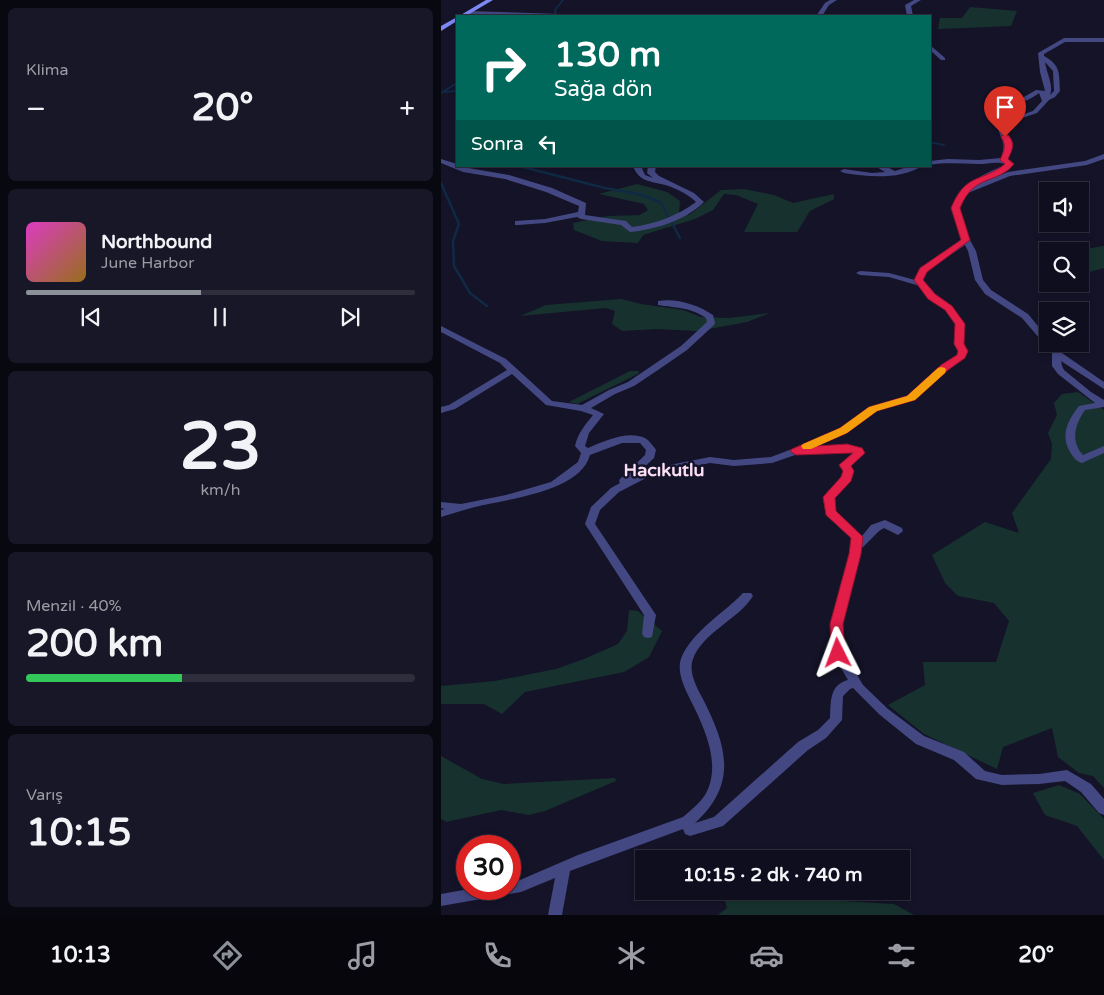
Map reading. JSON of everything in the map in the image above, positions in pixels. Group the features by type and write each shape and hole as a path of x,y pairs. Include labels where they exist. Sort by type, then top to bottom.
{"street":[{"path":"465,15 490,0"},
{"path":"820,15 827,4 834,0"},
{"path":"910,15 908,6 918,0"},
{"path":"465,15 541,15"},
{"path":"441,29 456,20"},
{"path":"1046,100 1049,89 1041,53 1057,42 1064,40 1104,40"},
{"path":"931,48 943,59"},
{"path":"1004,160 1009,148 1009,141 1002,132 1001,123 1035,112 1057,91 1056,71 1050,62 1041,57"},
{"path":"1015,100 1026,99 1038,91 1043,92 1046,100"},
{"path":"966,192 1008,174 1087,163 1104,156"},
{"path":"931,163 943,160 979,162 1004,160 1009,164 1006,168 973,182 960,197 955,208 966,240 972,251 979,280 988,292 1025,316 1039,332"},
{"path":"441,161 456,166"},
{"path":"458,167 506,177 549,190 583,205 581,214"},
{"path":"637,167 640,175 647,180 666,184"},
{"path":"581,214 581,217 623,223 630,230 636,230 652,226 690,211 700,202 698,198 691,194 656,179 651,173 651,167"},
{"path":"880,167 894,173"},
{"path":"845,171 872,175 894,173 915,167"},
{"path":"518,223 545,221 581,214"},
{"path":"615,490 649,472 676,465 710,460 734,463 772,460 843,431 873,409 911,398 944,367 961,356 963,351 959,344 960,324 949,308 932,296 919,280 923,270 966,240"},
{"path":"860,273 889,276 921,284"},
{"path":"583,408 631,384 684,348 711,323 710,317 699,309 686,305 661,303"},
{"path":"441,329 503,361 549,403 583,408 599,414 581,437 580,446 586,453"},
{"path":"1057,353 1104,386"},
{"path":"1057,353 1057,366 1061,372 1088,394 1104,404"},
{"path":"441,410 452,406 513,370"},
{"path":"1104,404 1082,408 1074,419 1069,433 1071,445 1082,460 1104,449"},
{"path":"441,514 555,484 583,463 586,453 600,446 628,438 642,441 651,450 650,456 595,509 590,524 650,615 648,634"},
{"path":"796,451 847,448 858,450 859,453 845,465 849,471 847,479 829,497 830,512 857,537 837,624 838,653 859,688 884,712 920,740 959,756 981,775 1002,780 1039,779 1067,775 1104,798"},
{"path":"441,505 461,508"},
{"path":"856,548 875,528 885,524 899,531"},
{"path":"521,886 564,867 688,821 711,796 719,759 713,734 691,688 687,674 687,658 703,635 747,596"},
{"path":"688,821 690,830 718,822 803,746 822,734 836,720 837,694 846,685 856,683"},
{"path":"1086,788 1104,809"},
{"path":"555,915 564,867"},
{"path":"441,900 456,897"}],"green space":[{"path":"970,7 1017,11 1011,26 938,29 940,18 962,18"},
{"path":"637,184 667,192 680,201 679,212 689,215 721,190 744,189 774,195 793,203 834,194 834,199 810,211 797,232 744,232 758,204 736,195 724,194 713,210 695,219 643,235 638,243 602,241 574,230 573,223 608,216 640,215 648,210 644,204 599,194"},
{"path":"1104,246 1104,268 1089,272 1089,248"},
{"path":"621,299 683,310 701,317 729,318 770,313 747,322 698,331 657,329 622,331 612,324 615,311 606,308 520,316 546,305"},
{"path":"630,371 639,371 638,374 577,404 569,402"},
{"path":"1078,392 1104,410 1104,788 1093,776 1079,773 1058,757 1052,728 1003,747 997,769 924,734 888,705 925,685 923,662 996,662 1009,621 994,603 958,596 945,583 932,555 985,522 1019,533 1012,513 1051,459 1052,444 1048,433 1057,415 1054,403 1062,394"},
{"path":"629,610 638,611 662,631 649,657 624,672 525,692 502,714 484,704 441,704 441,686 495,681 556,669 618,644 627,631"},
{"path":"441,756 482,779 504,784 615,778 616,781 545,811 529,815 501,810 446,822 441,819"},
{"path":"1059,785 1080,794 1104,819 1104,860 1077,826 1045,815 1033,793"},
{"path":"725,900 825,900 894,904 914,915 718,915 727,908"}],"waterway":[{"path":"556,15 555,10 563,0"},
{"path":"441,93 456,84"},
{"path":"443,92 456,91"},
{"path":"931,142 944,145"},
{"path":"523,167 605,188 643,195 661,203 680,238"},
{"path":"441,183 459,224 453,241 454,266 470,293 487,306"}],"slow traffic":[{"path":"807,446 843,431 873,409 911,398 921,391 941,370"}],"district":[{"name":"Hacıkutlu","path":"664,470"}],"route":[{"path":"838,653 837,624 855,554 857,537 830,512 829,497 847,479 849,471 845,465 848,460 859,453 858,450 847,448 821,448 796,451 843,431 873,409 911,398 921,391 944,367 961,356 963,351 959,344 960,324 949,308 932,296 919,280 923,270 966,240 964,229 955,208 960,197 973,182 1006,168 1009,164 1004,160 1009,148 1009,141 1005,137"}]}
